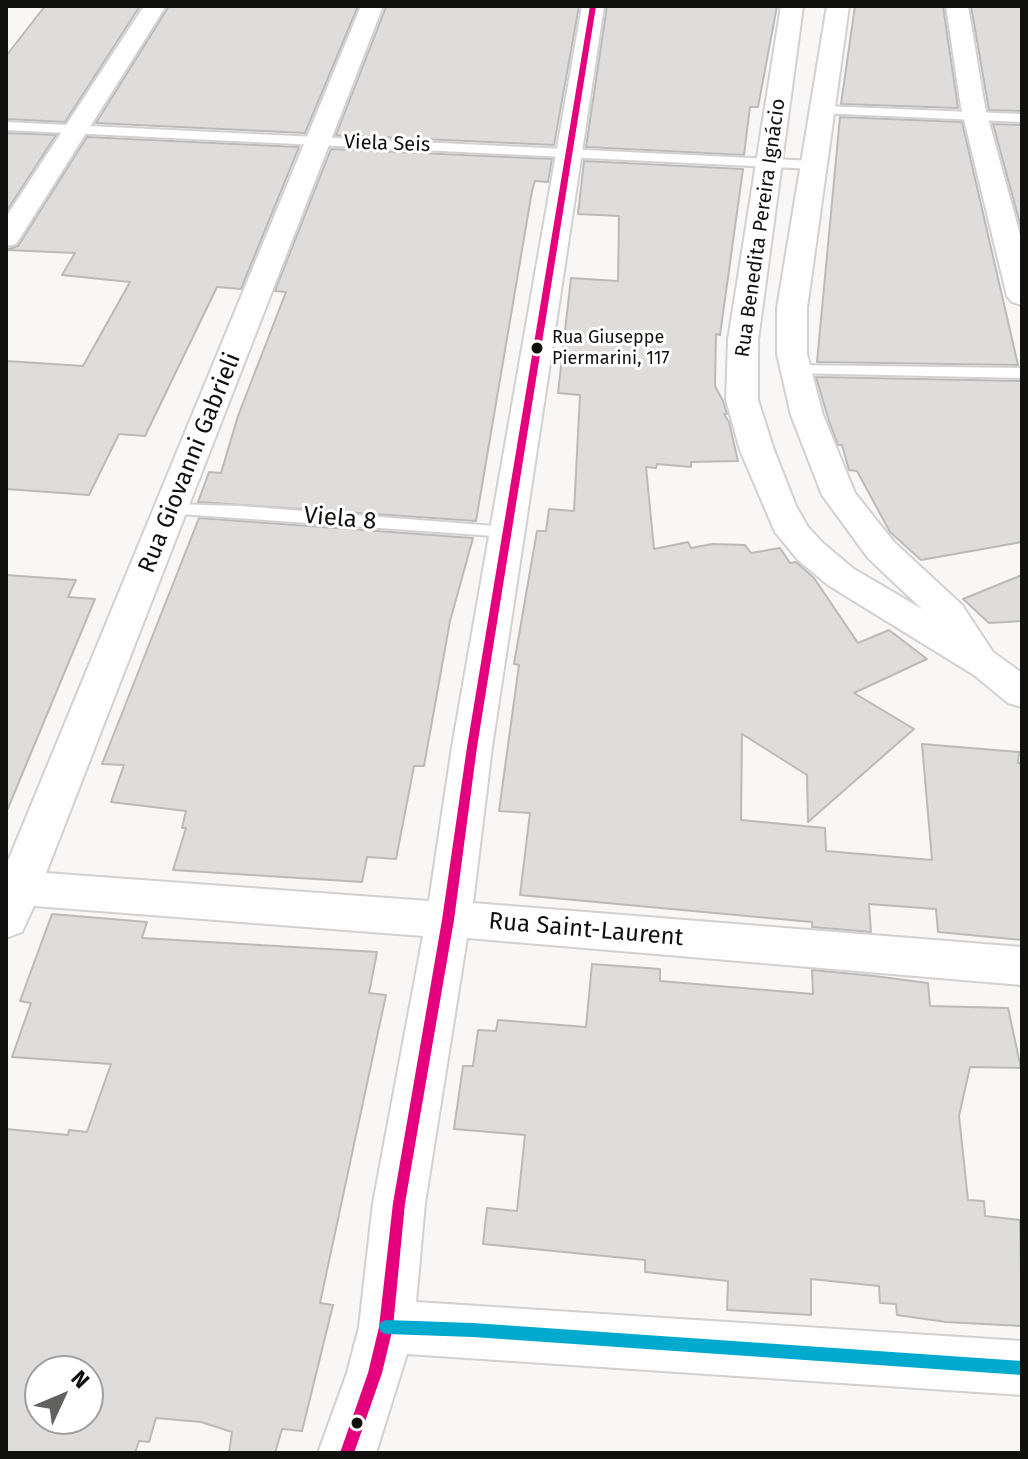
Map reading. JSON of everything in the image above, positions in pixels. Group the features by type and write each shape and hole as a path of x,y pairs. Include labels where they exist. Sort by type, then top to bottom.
{"street":[{"path":"6,238 155,6"},
{"name":"Rua Giovanni Gabrieli","path":"10,898 171,509 372,6"},
{"path":"347,1453 375,1373 386,1327 399,1203 448,920 472,747 593,6"},
{"name":"Rua Benedita Pereira Ignácio","path":"792,6 743,340 742,400 779,506 793,532 841,577 988,666"},
{"name":"Rua Benedita Pereira Ignácio","path":"838,6 792,308 792,354 820,453 839,495 881,550 949,614 988,666"},
{"path":"957,6 975,116 1022,296"},
{"path":"988,666 1022,693"},
{"name":"Rua Saint-Laurent","path":"10,898 496,921 1022,966"},
{"path":"386,1327 473,1330 1022,1368"}],"lane":[{"path":"823,110 1022,118"},
{"name":"Viela Seis","path":"6,126 814,165"},
{"path":"796,370 1022,373"},
{"name":"Viela 8","path":"171,509 240,511 508,532"}],"building":[{"path":"45,6 140,6 65,122 6,119 6,56"},
{"path":"169,6 358,6 305,133 96,123"},
{"path":"579,6 554,145 336,135 386,7"},
{"path":"607,6 777,6 758,107 750,107 744,155 586,147"},
{"path":"855,6 943,6 958,108 841,104"},
{"path":"971,6 1022,6 1022,111 989,110"},
{"path":"840,117 962,122 1018,365 817,362"},
{"path":"993,124 1022,125 1022,231"},
{"path":"6,133 56,135 6,212"},
{"path":"87,137 299,147 241,289 217,287 145,436 119,434 89,495 6,489 6,361 83,366 130,282 62,275 75,253 6,250 18,246"},
{"path":"331,149 552,159 548,182 535,181 532,191 476,521 198,502 209,472 221,473 238,416 286,292 275,291"},
{"path":"584,161 743,169 720,335 716,334 715,386 727,414 724,414 729,422 738,461 691,462 691,467 657,464 656,468 646,467 654,549 688,542 691,548 712,544 745,545 751,553 780,548 790,563 796,562 814,578 858,643 889,630 927,659 854,693 914,729 808,822 807,775 742,734 741,820 825,828 826,851 932,860 922,744 1019,752 1018,763 1022,763 1022,940 938,932 936,909 869,904 871,932 812,927 812,922 520,895 530,813 499,811 519,665 514,664 537,531 546,531 549,509 574,511 580,395 558,393 571,278 618,281 619,216 578,214"},
{"path":"816,377 1022,381 1022,542 921,560 890,532 857,471 849,470 842,445 838,445 829,421"},
{"path":"199,518 473,538 450,621 424,766 414,766 396,859 367,857 362,882 173,870 186,828 182,828 186,811 111,802 124,765 102,764"},
{"path":"6,575 76,580 68,597 95,599 6,813"},
{"path":"1022,575 1022,621 989,623 963,599"},
{"path":"52,914 147,922 142,938 377,952 369,993 386,995 320,1303 333,1305 302,1431 282,1429 275,1453 229,1453 232,1432 201,1422 156,1418 149,1442 139,1441 135,1453 6,1453 6,1129 68,1135 69,1130 87,1132 111,1064 12,1057 31,1003 20,1001"},
{"path":"592,964 660,969 660,981 813,994 812,970 874,976 928,983 930,1006 1008,1008 1021,1068 970,1067 959,1116 968,1200 984,1201 985,1216 1020,1220 1022,1326 946,1322 897,1315 896,1304 880,1303 879,1286 811,1279 811,1315 727,1310 728,1281 645,1272 645,1260 483,1244 487,1208 517,1211 525,1135 454,1129 463,1066 473,1066 478,1030 496,1031 498,1020 586,1027"}],"transit line":[{"path":"347,1453 375,1373 386,1327 399,1203 448,920 472,747 593,6"},
{"path":"386,1327 473,1330 1022,1368"}],"place":[{"name":"Rua Giuseppe Piermarini, 117","path":"537,348"}]}
